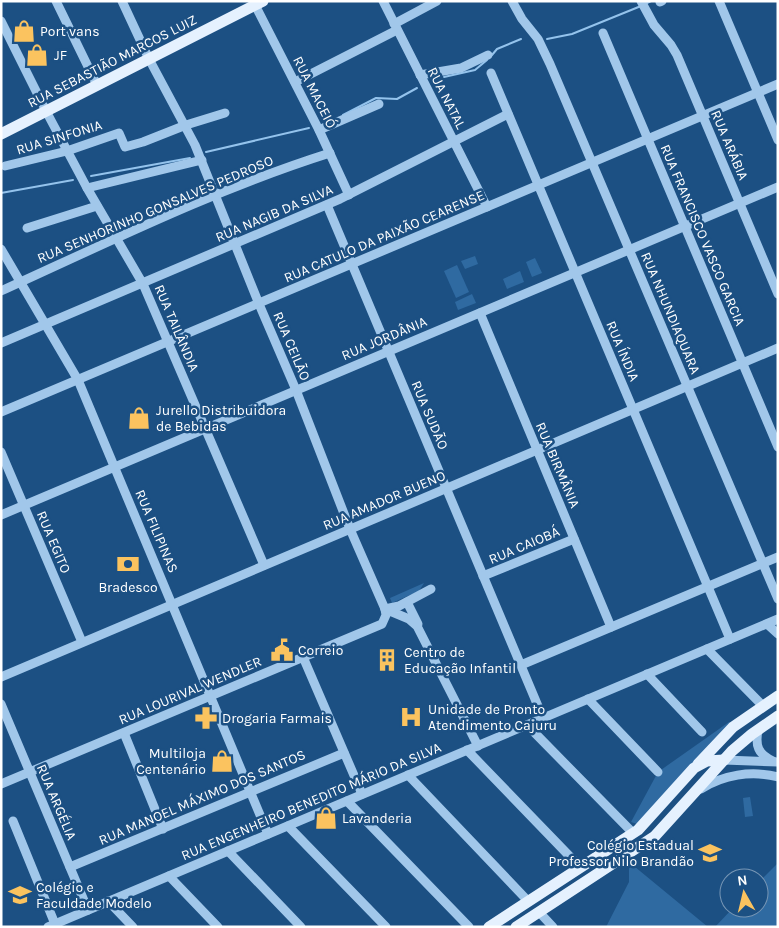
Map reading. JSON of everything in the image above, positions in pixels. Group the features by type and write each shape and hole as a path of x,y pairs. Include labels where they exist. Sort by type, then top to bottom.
{"main road":[{"name":"RUA SEBASTIÃO MARCOS LUIZ","path":"1,134 257,2"},
{"path":"489,927 633,833 647,821 733,727 778,696"},
{"path":"516,927 655,836 740,744 778,716"},
{"path":"694,768 707,761 724,760"},
{"path":"563,879 562,886 567,891 571,891"},
{"path":"546,890 553,890 556,893 556,901"}],"street":[{"path":"56,1 97,85"},
{"name":"RUA CEILÃO","path":"122,1 149,59 186,125 202,160 258,304 296,390 350,529 385,609"},
{"name":"RUA NATAL","path":"383,1 487,207"},
{"path":"295,82 396,27 437,1"},
{"name":"RUA NHUNDIAQUARA","path":"512,1 522,19 538,39 550,64 778,599"},
{"name":"RUA ARÁBIA","path":"640,1 654,25 674,50 778,294"},
{"path":"719,1 778,140"},
{"name":"RUA MACEIÓ","path":"257,2 349,195"},
{"name":"RUA TAILÂNDIA","path":"1,21 4,34 67,151 143,284 264,565"},
{"name":"RUA FRANCISCO VASCO GARCIA","path":"603,34 778,448"},
{"path":"420,75 461,68 488,55"},
{"name":"RUA ÍNDIA","path":"491,73 730,639"},
{"name":"RUA CATULO DA PAIXÃO CEARENSE","path":"1,412 778,84"},
{"path":"319,130 380,104"},
{"name":"RUA SINFONIA","path":"5,166 67,151 119,133 125,147 225,113"},
{"name":"RUA NAGIB DA SILVA","path":"1,342 46,325 327,205 508,114"},
{"name":"RUA SENHORINHO GONSALVES PEDROSO","path":"1,290 215,195 276,170 330,153"},
{"path":"87,188 202,160"},
{"name":"RUA JORDÂNIA","path":"1,515 778,187"},
{"name":"RUA SUDÃO","path":"327,205 543,718"},
{"path":"27,228 97,206"},
{"name":"RUA FILIPINAS","path":"1,249 78,380 268,834"},
{"name":"RUA BIRMÂNIA","path":"480,313 611,627"},
{"name":"RUA AMADOR BUENO","path":"1,677 778,348"},
{"name":"RUA EGITO","path":"1,452 82,642"},
{"name":"RUA CAIOBÁ","path":"484,576 574,538"},
{"path":"521,666 778,557"},
{"path":"385,609 399,606 431,589"},
{"path":"407,602 478,746"},
{"path":"385,609 413,622 421,632"},
{"name":"RUA LOURIVAL WENDLER","path":"1,784 382,624 386,618 385,609"},
{"name":"RUA ENGENHEIRO BENEDITO MÁRIO DA SILVA","path":"50,926 778,619"},
{"path":"768,624 778,634"},
{"path":"707,649 763,706"},
{"path":"303,657 362,794"},
{"path":"647,674 702,732"},
{"path":"588,699 658,772"},
{"name":"RUA ARGÉLIA","path":"1,704 88,910"},
{"path":"527,725 633,833"},
{"path":"758,730 756,741 758,750 766,757 777,762"},
{"path":"124,733 163,828"},
{"path":"467,750 580,868"},
{"name":"RUA MANOEL MÁXIMO DOS SANTOS","path":"70,867 344,753"},
{"path":"724,760 777,762"},
{"path":"692,795 713,782 733,776 754,774 778,777"},
{"path":"408,775 528,901"},
{"path":"347,801 469,927"},
{"path":"13,821 50,926"},
{"path":"288,826 386,927"},
{"path":"228,851 301,927"},
{"path":"169,876 218,927"},
{"path":"108,901 133,927"},
{"path":"539,912 552,927"}],"shaded area":[{"path":"475,256 478,264 465,269 461,261"},
{"path":"535,258 542,273 532,277 526,262"},
{"path":"457,265 469,292 456,298 444,271"},
{"path":"520,271 524,282 507,289 503,279"},
{"path":"472,294 476,303 458,310 455,302"},
{"path":"424,583 419,591 392,603 390,598"},
{"path":"729,722 731,724 637,824 631,822 658,772"},
{"path":"750,797 753,816 745,817 743,798"},
{"path":"629,862 708,927 606,927 629,882"},
{"path":"778,863 778,927 715,927 724,918 769,918 769,872"}],"waterway":[{"path":"645,4 651,1"},
{"path":"547,39 572,34 641,6"},
{"path":"492,55 497,49 521,39"},
{"path":"444,77 475,70 487,60"},
{"path":"343,115 376,98 397,99 417,88"},
{"path":"206,152 309,128"},
{"path":"91,176 190,158"},
{"path":"1,193 73,180"}],"place":[{"name":"Port vans","path":"24,31"},
{"name":"JF","path":"37,55"},
{"name":"Jurello Distribuidora de Bebidas","path":"139,418"},
{"name":"Bradesco","path":"128,564"},
{"name":"Correio","path":"282,650"},
{"name":"Centro de Educação Infantil","path":"387,660"},
{"name":"Unidade de Pronto Atendimento Cajuru","path":"411,717"},
{"name":"Drogaria Farmais","path":"206,718"},
{"name":"Multiloja Centenário","path":"222,761"},
{"name":"Lavanderia","path":"326,818"},
{"name":"Colégio Estadual Professor Nilo Brandão","path":"710,853"},
{"name":"Colégio e Faculdade Modelo","path":"20,895"}]}
